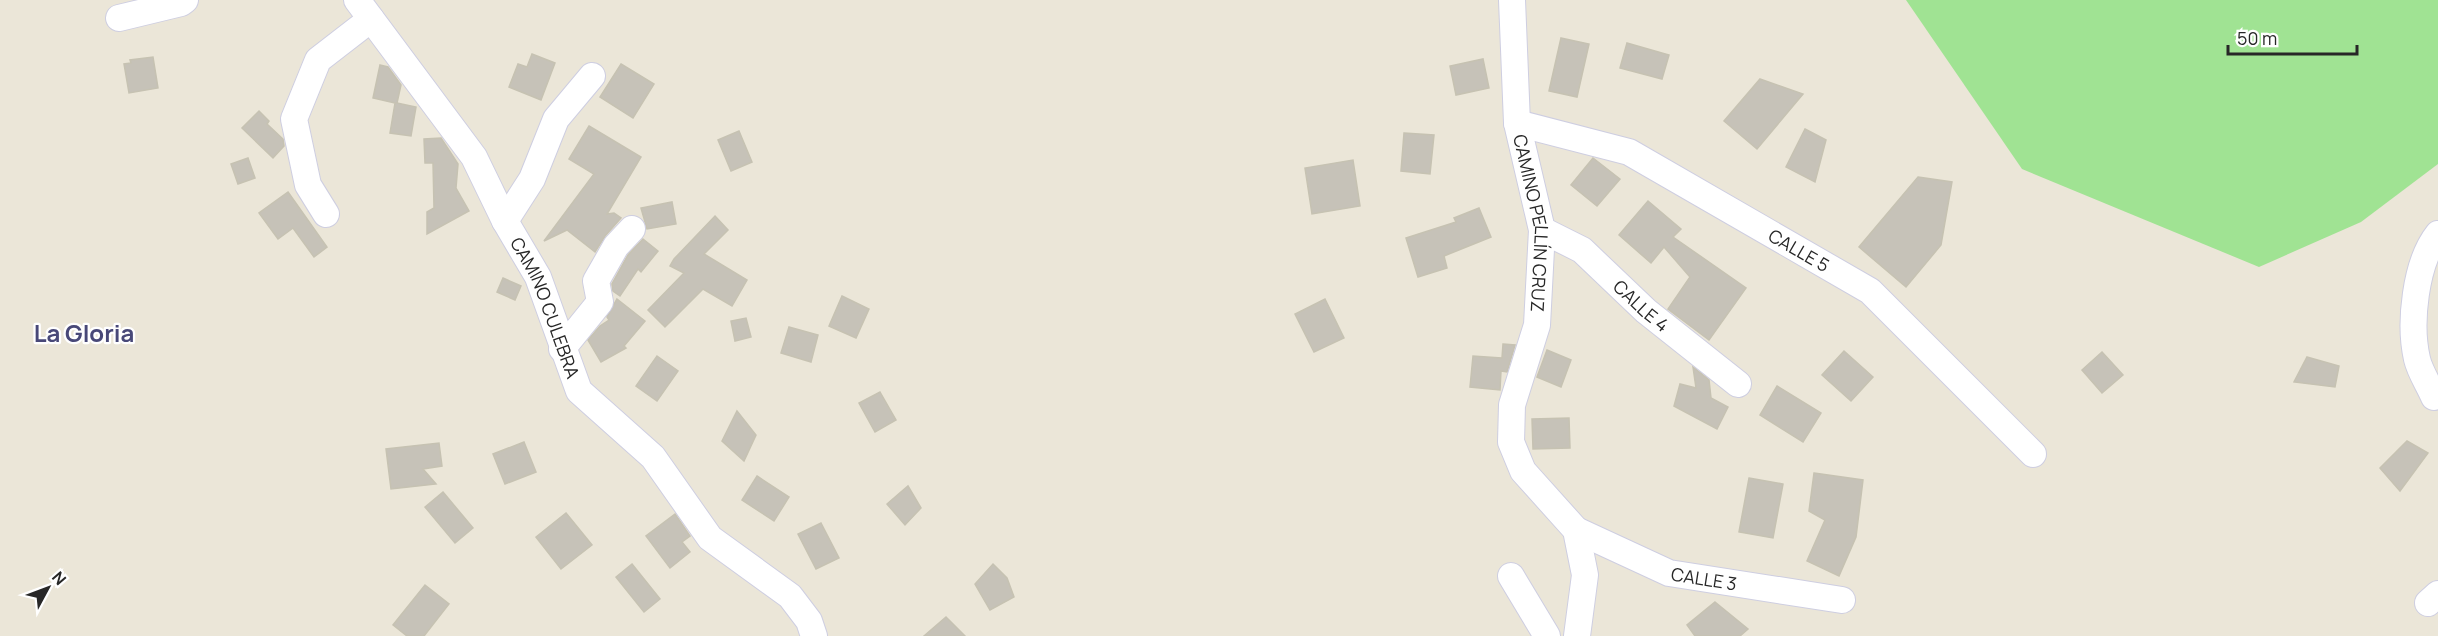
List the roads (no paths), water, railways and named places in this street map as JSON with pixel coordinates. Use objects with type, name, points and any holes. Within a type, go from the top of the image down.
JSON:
[{"type":"street","points":[[119,18],[181,3],[185,0]]},
{"type":"street","name":"CAMINO PELLÍN CRUZ","points":[[1512,0],[1517,123],[1542,230],[1537,326],[1512,405],[1511,442],[1523,471],[1576,530]]},
{"type":"street","points":[[326,214],[308,185],[294,119],[318,60],[364,9]]},
{"type":"street","name":"CAMINO CULEBRA","points":[[364,9],[474,157],[505,221],[538,278],[562,350],[579,391],[653,457],[710,538],[790,596],[810,621],[814,636]]},
{"type":"street","points":[[505,221],[532,179],[556,118],[592,76]]},
{"type":"street","name":"CALLE 5","points":[[1517,123],[1629,152],[1870,291],[2033,454]]},
{"type":"street","points":[[562,350],[600,302],[596,281],[616,246],[632,229]]},
{"type":"street","name":"CALLE 4","points":[[1542,230],[1582,250],[1646,311],[1738,384]]},
{"type":"street","points":[[2436,396],[2417,360],[2412,318],[2420,276],[2438,234]]},
{"type":"street","points":[[1576,530],[1585,575],[1577,636]]},
{"type":"street","name":"CALLE 3","points":[[1576,530],[1669,573],[1842,600]]},
{"type":"street","points":[[1511,576],[1547,636]]},
{"type":"district","name":"La Gloria","points":[[84,332]]}]
